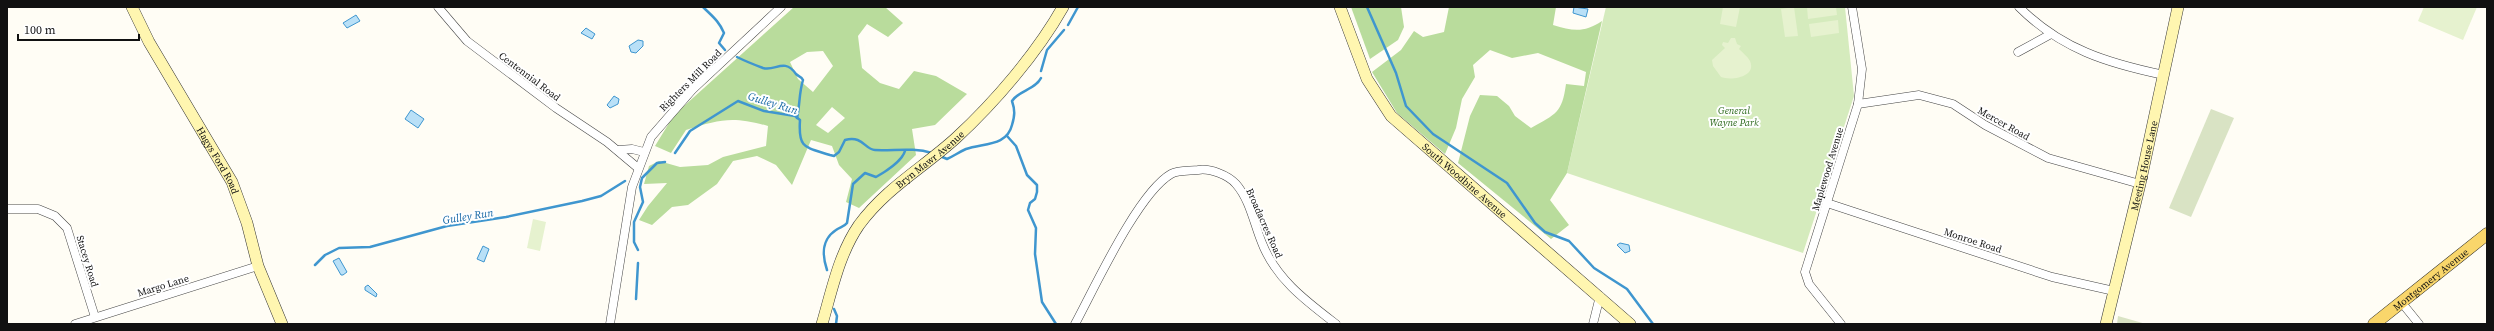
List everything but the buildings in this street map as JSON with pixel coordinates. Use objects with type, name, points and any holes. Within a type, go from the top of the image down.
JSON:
[{"type":"main road","name":"Montgomery Avenue","points":[[2374,324],[2487,234]]},
{"type":"street","name":"Hagys Ford Road","points":[[132,7],[149,42],[232,182],[248,223],[258,266],[282,324]]},
{"type":"street","name":"Centennial Road","points":[[438,7],[467,41],[556,108],[618,150],[638,168]]},
{"type":"street","name":"Righters Mill Road","points":[[610,324],[632,187],[644,152],[651,137],[692,90],[781,7]]},
{"type":"street","name":"Bryn Mawr Avenue","points":[[822,324],[839,263],[859,226],[888,192],[956,138],[1015,74],[1064,7]]},
{"type":"street","name":"South Woodbine Avenue","points":[[1340,7],[1367,79],[1391,116],[1600,296],[1630,324]]},
{"type":"street","name":"Maplewood Avenue","points":[[1841,324],[1809,284],[1805,272],[1858,104],[1862,69],[1852,7]]},
{"type":"street","points":[[2018,7],[2051,34],[2076,49],[2115,64],[2164,75]]},
{"type":"street","name":"Meeting House Lane","points":[[2106,324],[2140,184],[2178,7]]},
{"type":"street","points":[[2018,52],[2051,34]]},
{"type":"street","name":"Mercer Road","points":[[1858,104],[1919,95],[1953,104],[1985,125],[2048,158],[2140,184]]},
{"type":"street","points":[[618,150],[632,149],[644,152]]},
{"type":"street","name":"Broadacres Road","points":[[1075,324],[1141,203],[1171,174],[1204,169],[1221,174],[1236,184],[1250,209],[1262,244],[1274,266],[1294,291],[1336,324]]},
{"type":"street","name":"Monroe Road","points":[[1827,203],[2052,278],[2114,291]]},
{"type":"street","name":"Stacey Road","points":[[7,209],[38,209],[55,216],[67,228],[95,317]]},
{"type":"street","name":"Margo Lane","points":[[75,324],[258,266]]},
{"type":"street","points":[[1593,324],[1600,296]]},
{"type":"street","points":[[2402,303],[2419,324]]},
{"type":"green space","points":[[794,7],[885,7],[903,23],[888,37],[867,24],[858,36],[862,68],[880,83],[899,89],[914,71],[936,76],[967,94],[935,125],[912,129],[916,155],[859,208],[846,202],[852,179],[839,165],[832,146],[811,140],[792,185],[776,165],[757,156],[733,161],[717,184],[688,205],[672,207],[652,225],[639,220],[648,206],[667,183],[644,184],[649,166],[659,161],[680,167],[708,165],[723,157],[766,146],[768,126],[745,121],[727,120],[708,123],[686,130],[671,153],[655,146],[674,115]],"holes":[[[823,51],[833,66],[813,92],[798,79],[790,62],[807,52]],[[832,107],[845,118],[828,133],[816,125]]]},
{"type":"green space","points":[[1351,7],[1401,7],[1404,27],[1398,40],[1370,59]]},
{"type":"green space","points":[[1449,7],[1556,7],[1553,25],[1573,30],[1590,28],[1602,21],[1567,173],[1550,200],[1569,225],[1551,239],[1458,163],[1470,116],[1480,95],[1497,96],[1509,106],[1515,116],[1531,128],[1552,116],[1560,107],[1566,84],[1584,86],[1586,72],[1538,53],[1512,58],[1490,50],[1473,65],[1475,77],[1462,99],[1456,128],[1445,154],[1397,113],[1372,72],[1401,50],[1414,31],[1423,37],[1444,32]]},
{"type":"green space","name":"General Wayne Park","points":[[1606,7],[1845,7],[1854,96],[1803,253],[1567,173]]},
{"type":"green space","points":[[1723,7],[1740,7],[1736,27],[1720,24]]},
{"type":"green space","points":[[1794,7],[1798,36],[1785,37],[1781,9]]},
{"type":"green space","points":[[1807,7],[1836,7],[1837,15],[1808,19]]},
{"type":"green space","points":[[2424,7],[2477,7],[2463,40],[2418,21]]},
{"type":"green space","points":[[1838,20],[1839,33],[1811,37],[1809,24]]},
{"type":"green space","points":[[1731,38],[1735,38],[1737,44],[1741,46],[1739,49],[1749,59],[1751,66],[1750,71],[1747,74],[1736,78],[1725,78],[1721,77],[1713,66],[1712,60],[1725,48],[1722,45],[1723,42],[1728,43]]},
{"type":"green space","points":[[2211,109],[2234,118],[2191,217],[2169,208]]},
{"type":"green space","points":[[533,219],[546,222],[540,251],[527,248]]},
{"type":"green space","points":[[2118,316],[2146,324],[2117,324]]},
{"type":"water","points":[[1574,7],[1588,9],[1586,17],[1573,13]]},
{"type":"water","points":[[356,15],[360,21],[347,28],[343,23]]},
{"type":"water","points":[[586,28],[595,34],[592,39],[581,33]]},
{"type":"water","points":[[638,40],[643,41],[643,46],[636,53],[631,52],[629,46]]},
{"type":"water","points":[[614,96],[619,99],[618,104],[610,108],[607,105]]},
{"type":"water","points":[[411,110],[424,119],[418,128],[405,119]]},
{"type":"water","points":[[1620,243],[1629,245],[1630,251],[1625,253],[1617,245]]},
{"type":"water","points":[[483,246],[489,249],[484,262],[477,259]]},
{"type":"water","points":[[339,258],[347,272],[343,275],[341,275],[333,261]]},
{"type":"water","points":[[368,285],[377,294],[376,297],[365,290],[365,287]]},
{"type":"waterway","points":[[703,7],[720,25],[724,33],[719,43],[725,50]]},
{"type":"waterway","name":"Gulley Run","points":[[1068,25],[1078,7]]},
{"type":"waterway","points":[[1367,7],[1396,73],[1406,106],[1433,134],[1507,183],[1535,223],[1545,232],[1569,241],[1594,268],[1627,289],[1653,324]]},
{"type":"waterway","name":"Gulley Run","points":[[1041,71],[1047,50],[1064,30]]},
{"type":"waterway","points":[[737,57],[767,69],[787,66],[803,80],[797,118]]},
{"type":"waterway","name":"Gulley Run","points":[[940,156],[947,159],[966,149],[994,143],[1005,137],[1009,132],[1014,118],[1012,101],[1019,94],[1035,85],[1041,78]]},
{"type":"waterway","name":"Gulley Run","points":[[675,153],[690,131],[738,101],[764,111],[795,116],[800,120],[800,137],[802,142],[809,148],[830,155],[834,156],[839,152],[845,140],[851,139],[856,139],[869,148],[875,150],[911,150],[932,153]]},
{"type":"waterway","points":[[1007,136],[1016,146],[1027,175],[1037,185],[1035,199],[1030,203],[1028,210],[1036,228],[1035,254],[1042,302],[1056,324]]},
{"type":"waterway","points":[[827,270],[824,259],[825,243],[831,234],[847,223],[853,184],[865,173],[876,177],[884,172],[893,166],[905,151]]},
{"type":"waterway","points":[[638,250],[634,242],[634,222],[643,202],[640,187],[642,178],[657,163],[665,162]]},
{"type":"waterway","name":"Gulley Run","points":[[315,265],[325,255],[339,248],[370,247],[447,226],[506,217],[582,201],[601,196],[625,181]]},
{"type":"waterway","points":[[636,299],[638,263]]},
{"type":"waterway","points":[[834,309],[837,316],[836,324]]}]
